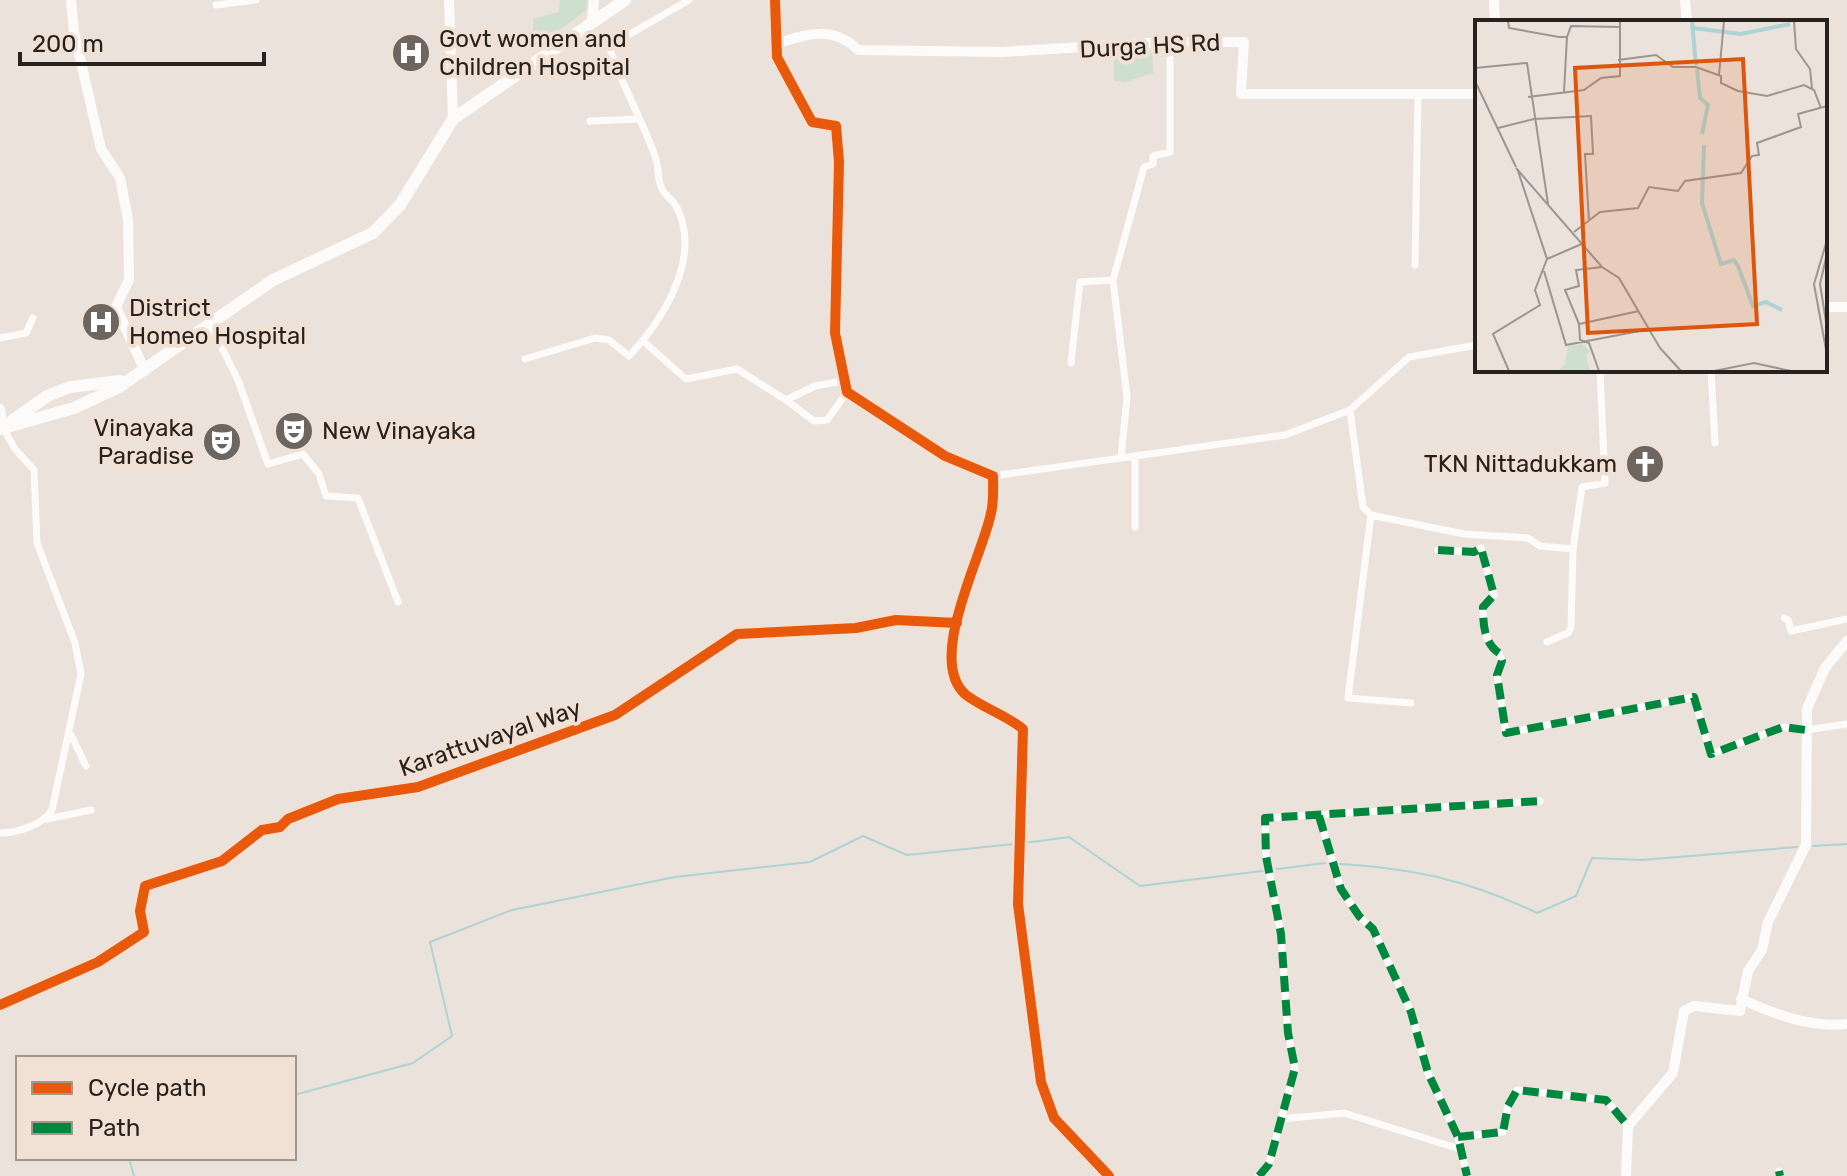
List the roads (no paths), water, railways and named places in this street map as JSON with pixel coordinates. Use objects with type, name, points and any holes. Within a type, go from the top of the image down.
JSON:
[{"type":"main road","points":[[2,429],[74,408],[145,371],[273,280],[373,233],[400,205],[453,119],[624,0]]},
{"type":"main road","points":[[2,429],[47,396],[70,387],[111,384],[145,371]]},
{"type":"street","points":[[71,0],[74,32],[101,149],[120,178],[128,219],[129,280],[116,307],[145,371]]},
{"type":"street","points":[[216,5],[256,0]]},
{"type":"street","points":[[449,0],[453,119]]},
{"type":"street","points":[[592,22],[594,0]]},
{"type":"street","points":[[525,359],[595,338],[609,340],[629,356],[643,341],[681,274],[684,231],[677,206],[661,188],[656,159],[609,46],[689,0]]},
{"type":"street","points":[[643,341],[686,379],[737,369],[814,421],[827,420],[845,386],[835,333],[839,162],[836,126],[812,122],[777,57],[775,0]]},
{"type":"street","points":[[1494,0],[1495,20]]},
{"type":"street","points":[[1685,0],[1687,20]]},
{"type":"street","name":"Durga HS Rd","points":[[776,44],[830,32],[848,40],[858,50],[1002,52],[1170,42],[1244,42],[1241,94],[1475,94]]},
{"type":"street","points":[[1121,458],[1127,397],[1113,280],[1144,167],[1153,164],[1153,156],[1170,152],[1170,42]]},
{"type":"street","points":[[1415,265],[1418,96]]},
{"type":"street","points":[[590,121],[638,119]]},
{"type":"street","points":[[1071,363],[1080,282],[1113,280]]},
{"type":"street","points":[[0,338],[26,333],[33,318]]},
{"type":"street","points":[[211,326],[238,380],[268,464],[303,454],[319,474],[326,496],[358,498],[398,602]]},
{"type":"street","points":[[786,400],[815,386],[845,386],[945,456],[993,476],[1285,435],[1350,410],[1409,357],[1475,345]]},
{"type":"street","points":[[1547,642],[1566,634],[1571,628],[1573,549],[1582,487],[1605,483],[1600,372]]},
{"type":"street","points":[[1711,372],[1715,443]]},
{"type":"street","points":[[0,409],[2,429],[34,470],[37,543],[75,643],[81,674],[71,735],[47,819]]},
{"type":"street","points":[[1350,410],[1363,507],[1371,515],[1464,534],[1528,538],[1540,546],[1573,549]]},
{"type":"street","points":[[1135,456],[1135,527]]},
{"type":"street","points":[[993,476],[991,512],[951,649],[952,673],[965,693],[1002,712],[1023,729],[1018,904],[1041,1082],[1054,1118],[1109,1176]]},
{"type":"street","points":[[1371,515],[1348,698],[1411,703]]},
{"type":"street","points":[[1438,550],[1474,552],[1481,548],[1494,595],[1483,607],[1483,623],[1491,648],[1499,653],[1502,661],[1497,675],[1506,733],[1694,697],[1711,754],[1783,727],[1806,730],[1847,724]]},
{"type":"street","points":[[1784,618],[1788,620],[1791,631],[1847,619]]},
{"type":"street","name":"Karattuvayal Way","points":[[0,1005],[98,962],[144,932],[140,911],[145,886],[222,861],[262,830],[280,827],[288,819],[338,799],[418,787],[615,715],[737,634],[856,628],[896,620],[957,623]]},
{"type":"street","points":[[1626,1176],[1628,1126],[1673,1073],[1684,1011],[1694,1006],[1740,1011],[1748,971],[1762,950],[1768,922],[1806,845],[1804,819],[1809,791],[1807,709],[1816,686],[1847,641]]},
{"type":"street","points":[[71,735],[86,766]]},
{"type":"street","points":[[1259,1176],[1269,1164],[1295,1068],[1288,1033],[1281,934],[1266,856],[1265,818],[1540,801]]},
{"type":"street","points":[[0,833],[11,833],[47,819],[91,810]]},
{"type":"street","points":[[1319,816],[1341,889],[1359,916],[1373,929],[1411,1012],[1428,1073],[1458,1137],[1467,1176]]},
{"type":"street","points":[[1741,999],[1775,1016],[1831,1026],[1847,1024]]},
{"type":"street","points":[[1458,1137],[1503,1132],[1508,1106],[1517,1090],[1606,1100],[1628,1126]]},
{"type":"street","points":[[1281,1119],[1344,1113],[1460,1149]]},
{"type":"waterway","points":[[296,1094],[413,1063],[452,1036],[430,942],[512,910],[675,877],[810,862],[863,836],[907,855],[1014,844]]},
{"type":"waterway","points":[[1024,843],[1069,837],[1140,886],[1262,871]]},
{"type":"waterway","points":[[1813,846],[1847,844]]},
{"type":"waterway","points":[[1340,864],[1441,878],[1488,892],[1537,913],[1576,896],[1592,858],[1642,860],[1797,847]]},
{"type":"waterway","points":[[1277,869],[1325,863]]},
{"type":"waterway","points":[[130,1160],[134,1176]]},
{"type":"place","name":"Govt women and Children Hospital","points":[[411,53]]},
{"type":"place","name":"District Homeo Hospital","points":[[101,322]]},
{"type":"place","name":"New Vinayaka","points":[[294,431]]},
{"type":"place","name":"Vinayaka Paradise","points":[[222,442]]},
{"type":"place","name":"TKN Nittadukkam","points":[[1645,464]]}]
